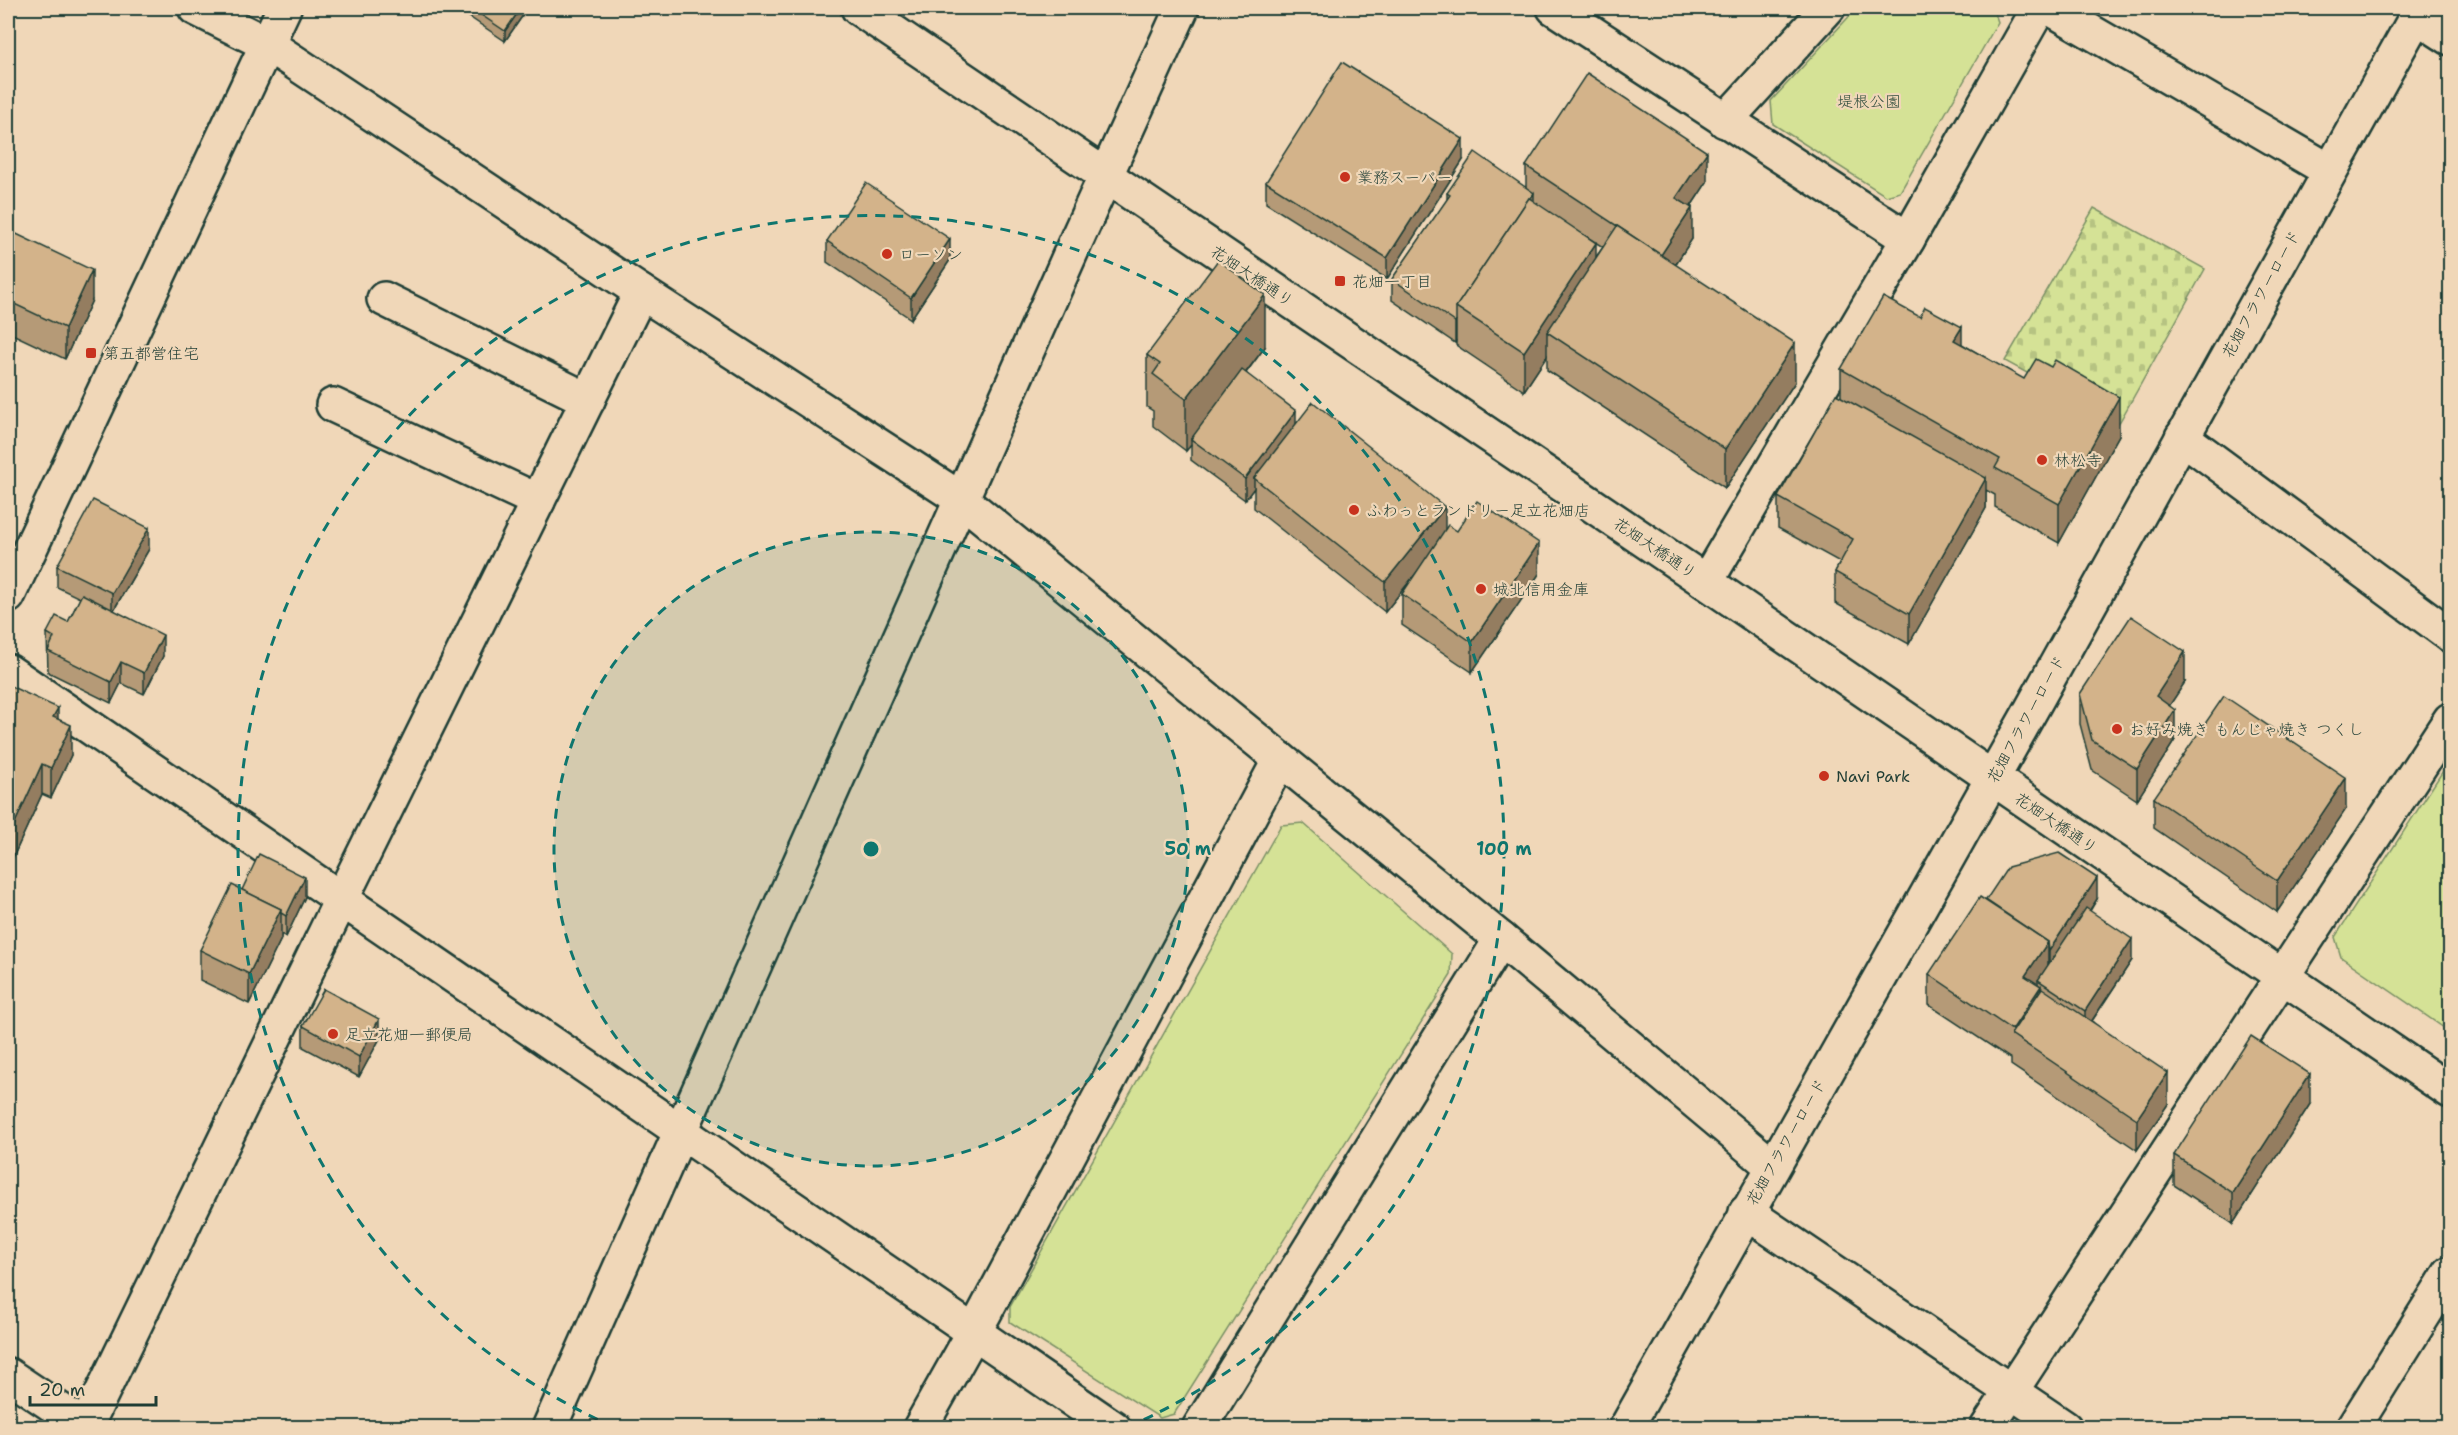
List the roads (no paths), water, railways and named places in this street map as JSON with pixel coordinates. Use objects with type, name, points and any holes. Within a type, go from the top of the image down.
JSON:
[{"type":"street","points":[[195,8],[267,44],[641,292],[961,499],[1501,939],[1772,1166]]},
{"type":"street","points":[[8,596],[284,8]]},
{"type":"street","name":"花畑大橋通り","points":[[858,8],[1706,582],[2451,1091]]},
{"type":"street","points":[[549,1428],[961,499],[1182,8]]},
{"type":"street","points":[[1554,8],[1908,239]]},
{"type":"street","points":[[1725,121],[1828,8]]},
{"type":"street","points":[[1706,582],[1908,239],[2039,8]]},
{"type":"street","points":[[2050,8],[2330,171]]},
{"type":"street","points":[[2418,12],[2451,38]]},
{"type":"street","name":"花畑フラワーロード","points":[[1626,1428],[1992,779],[2418,12]]},
{"type":"street","points":[[8,1375],[86,1427],[342,898],[641,292]]},
{"type":"street","points":[[384,299],[588,400]]},
{"type":"street","points":[[333,405],[538,501]]},
{"type":"street","points":[[2182,436],[2451,635]]},
{"type":"street","points":[[8,671],[1114,1428]]},
{"type":"street","points":[[1987,1428],[2451,720]]},
{"type":"street","points":[[920,1428],[974,1332],[1280,759]]},
{"type":"street","points":[[1199,1428],[1501,939]]},
{"type":"street","points":[[1746,1212],[2065,1428]]},
{"type":"street","points":[[2353,1428],[2451,1273]]},
{"type":"place","name":"業務スーパー","points":[[1345,177]]},
{"type":"place","name":"ローソン","points":[[887,254]]},
{"type":"place","name":"花畑一丁目","points":[[1340,281]]},
{"type":"place","name":"第五都営住宅","points":[[91,353]]},
{"type":"place","name":"林松寺","points":[[2042,460]]},
{"type":"place","name":"ふわっとランドリー足立花畑店","points":[[1354,510]]},
{"type":"place","name":"城北信用金庫","points":[[1481,589]]},
{"type":"place","name":"お好み焼き もんじゃ焼き つくし","points":[[2117,729]]},
{"type":"place","name":"Navi Park","points":[[1824,776]]},
{"type":"place","name":"足立花畑一郵便局","points":[[333,1034]]},
{"type":"park label","name":"堤根公園","points":[[1869,101]]}]
